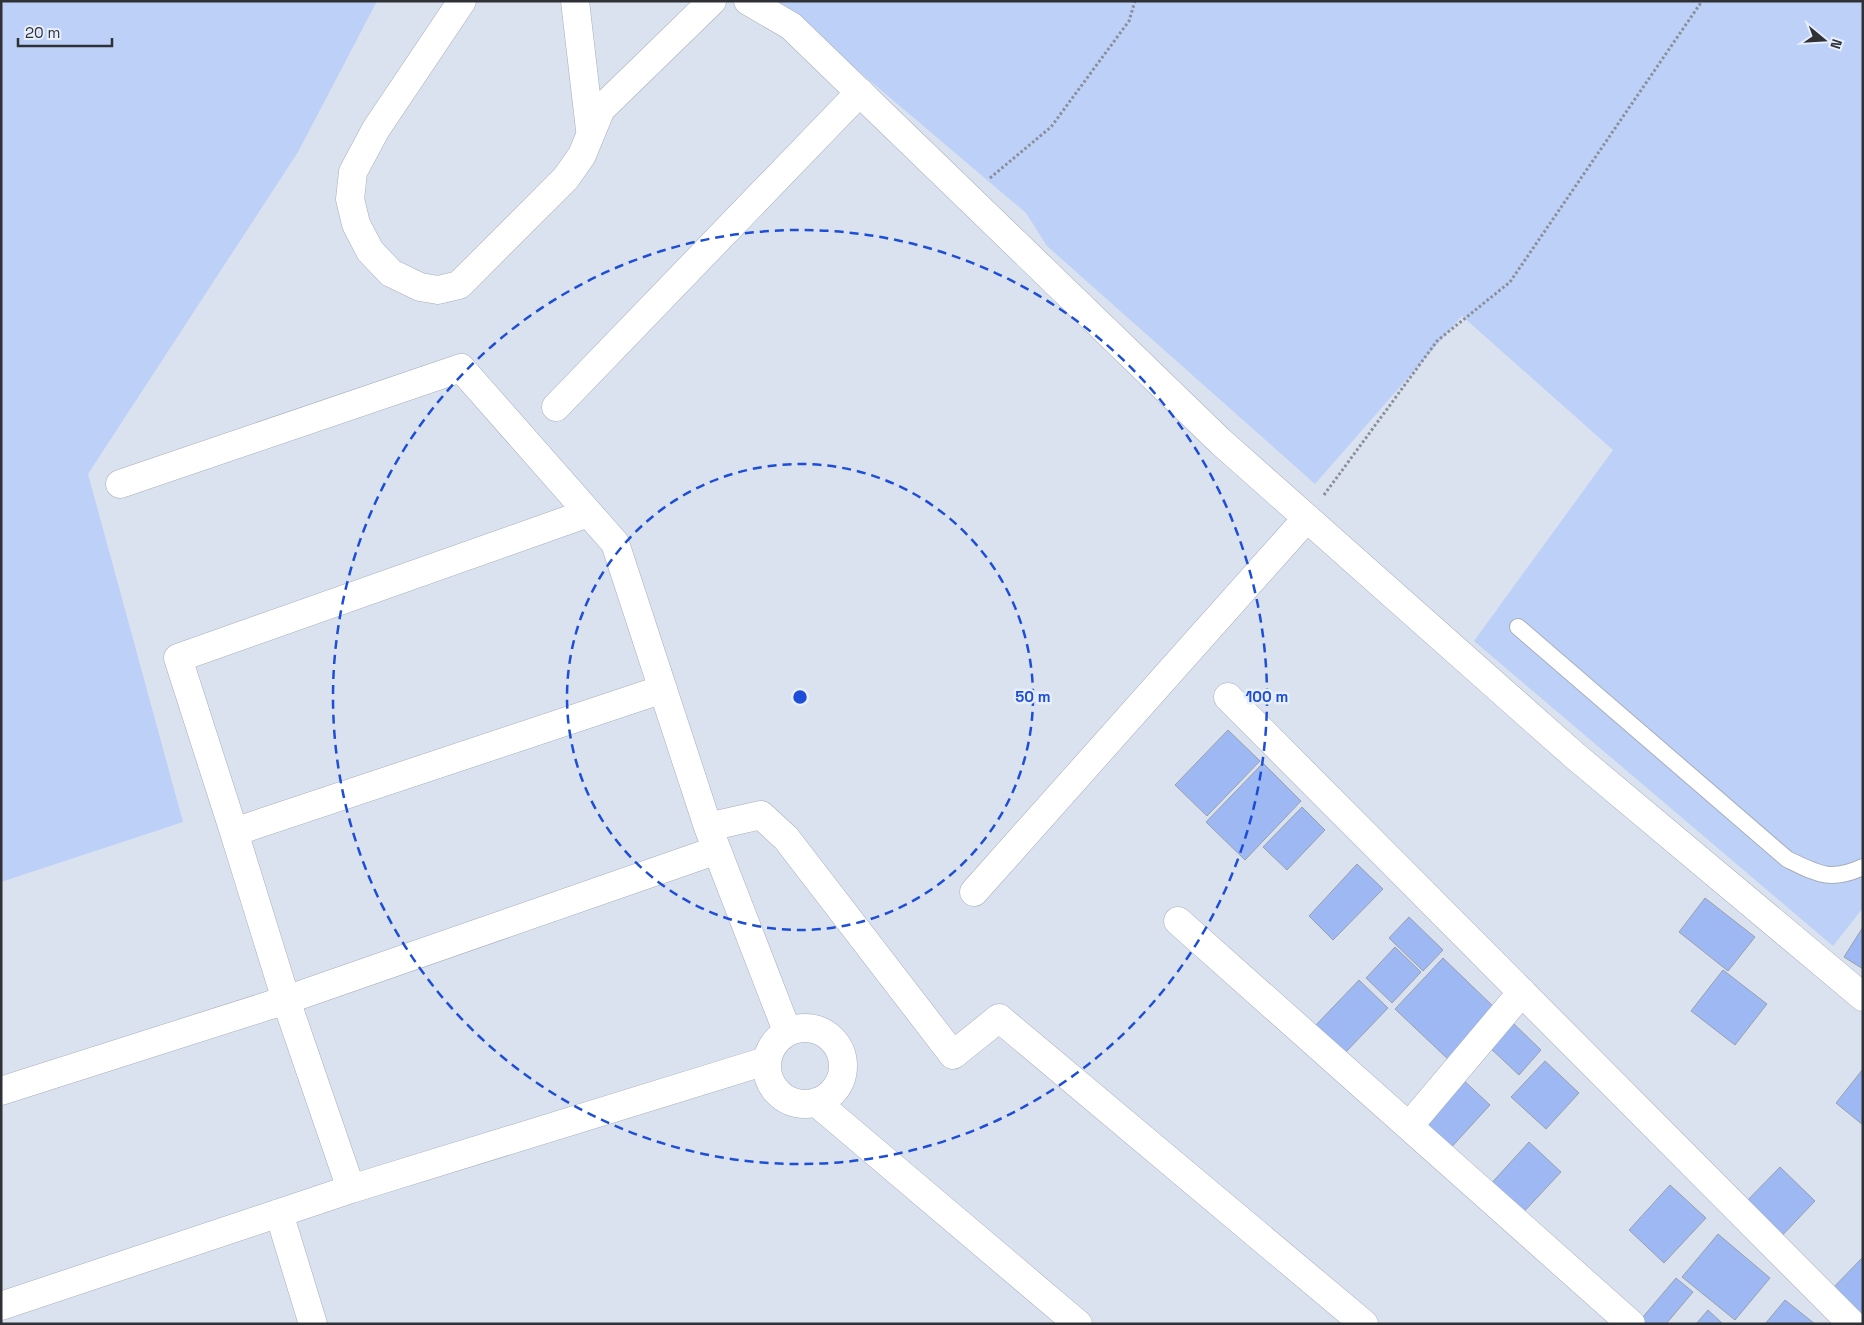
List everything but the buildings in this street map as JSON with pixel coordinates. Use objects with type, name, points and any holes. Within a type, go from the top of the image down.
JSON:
[{"type":"street","points":[[462,1],[376,129],[353,172],[350,199],[356,224],[370,251],[391,273],[420,287],[438,290],[459,284],[566,178],[582,155],[590,130],[601,109],[712,1]]},
{"type":"street","points":[[575,1],[590,130]]},
{"type":"street","points":[[748,1],[791,26],[1221,442],[1574,754],[1863,997]]},
{"type":"street","points":[[556,407],[860,92]]},
{"type":"street","points":[[120,484],[461,368],[615,544],[713,839],[787,1031]]},
{"type":"street","points":[[351,1189],[286,1000],[178,658],[588,513]]},
{"type":"street","points":[[974,892],[1308,518]]},
{"type":"street","points":[[234,832],[663,689]]},
{"type":"street","points":[[1228,697],[1852,1324]]},
{"type":"street","points":[[1,1091],[286,1000],[713,839],[762,815],[786,838],[953,1055],[998,1018],[1364,1324]]},
{"type":"street","points":[[1178,921],[1631,1324]]},
{"type":"street","points":[[1409,1126],[1522,992]]},
{"type":"street","points":[[799,1027],[812,1028],[824,1032],[840,1050],[843,1062],[841,1075],[836,1087],[828,1096],[816,1102],[804,1104],[791,1102],[780,1095],[772,1086],[767,1074],[766,1061],[770,1049],[787,1031],[799,1027]]},
{"type":"street","points":[[1,1306],[351,1189],[766,1061]]},
{"type":"street","points":[[816,1102],[1078,1324]]},
{"type":"street","points":[[279,1213],[313,1324]]},
{"type":"lane","points":[[1518,627],[1788,859],[1818,873],[1840,876],[1863,867]]},
{"type":"path","points":[[967,196],[1051,127],[1129,21],[1135,1]]},
{"type":"path","points":[[1308,518],[1437,341],[1510,282],[1702,1]]},
{"type":"shaded area","points":[[1,1],[377,1],[298,152],[88,474],[183,822],[1,882]]},
{"type":"shaded area","points":[[776,1],[1863,1],[1863,908],[1833,946],[1474,641],[1613,450],[1462,316],[1315,484],[1047,246],[1026,213]]}]
